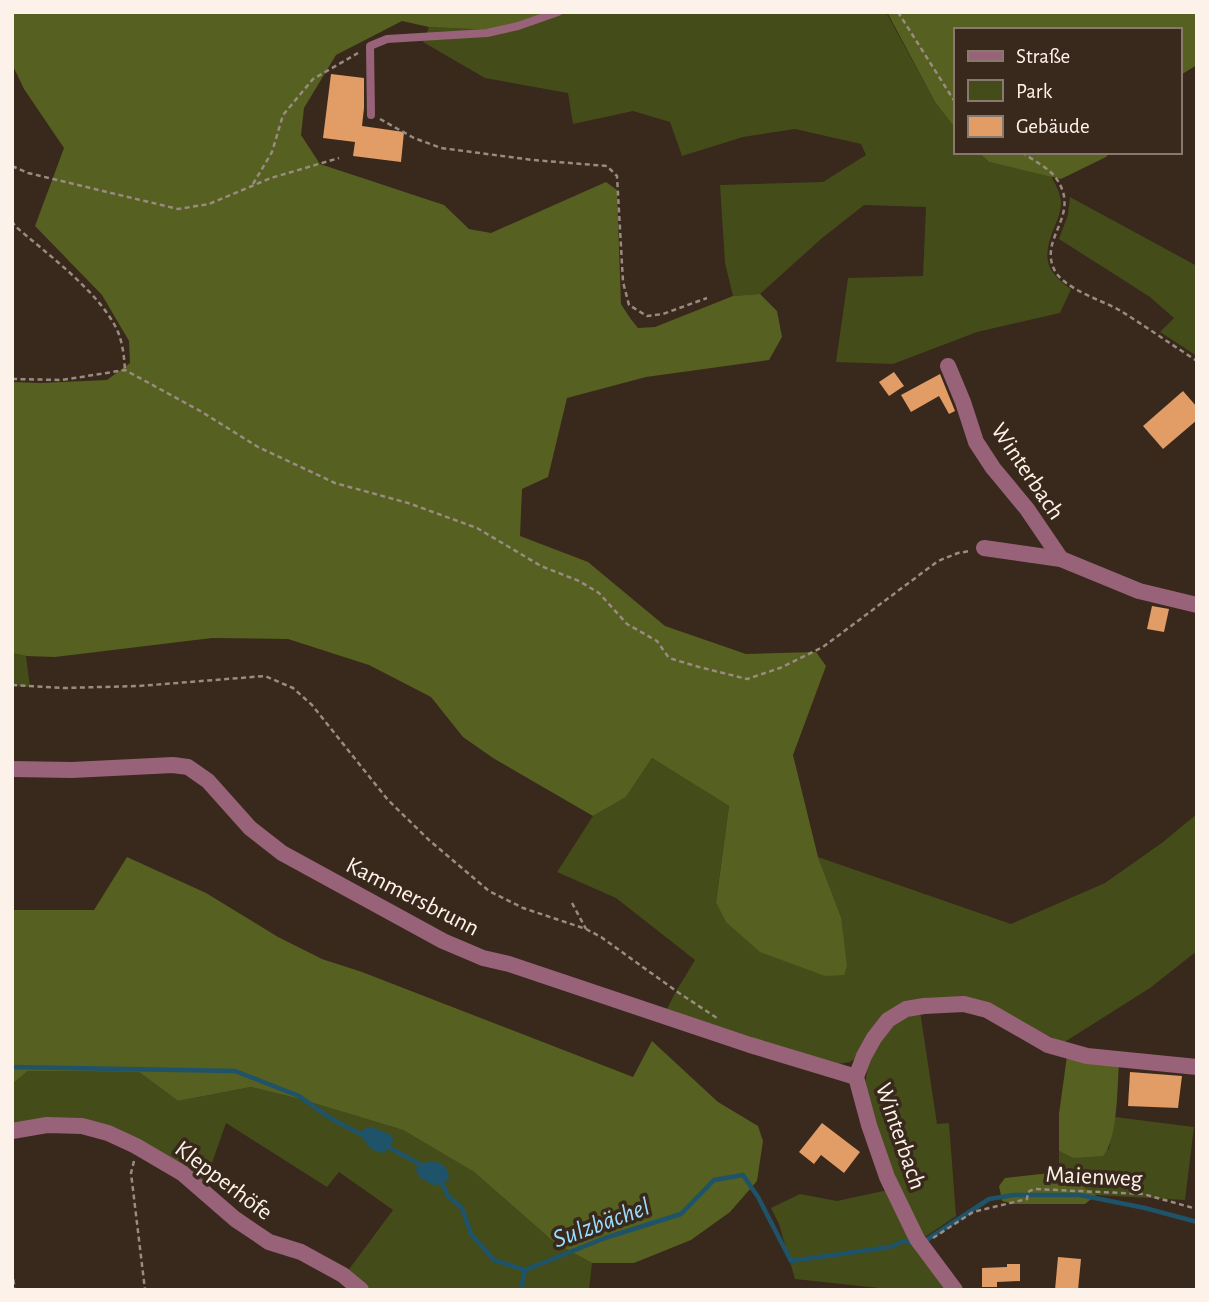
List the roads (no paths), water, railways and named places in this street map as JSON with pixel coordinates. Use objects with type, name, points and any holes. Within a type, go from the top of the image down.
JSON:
[{"type":"street","name":"Winterbach","points":[[948,366],[976,442],[1061,559]]},
{"type":"street","name":"Winterbach","points":[[984,548],[1061,559],[1139,591],[1197,605]]},
{"type":"street","name":"Kammersbrunn","points":[[12,768],[188,767],[208,781],[250,828],[282,853],[443,941],[483,958],[509,964],[750,1045],[856,1077]]},
{"type":"street","name":"Winterbach","points":[[956,1290],[920,1244],[887,1177],[856,1077],[874,1038],[888,1020],[906,1009],[964,1004],[987,1010],[1048,1045],[1087,1056],[1197,1067]]},
{"type":"street","name":"Klepperhöfe","points":[[12,1131],[47,1125],[82,1125],[108,1133],[182,1173],[235,1219],[269,1242],[301,1252],[343,1275],[361,1290]]},
{"type":"lane","points":[[372,115],[370,46],[387,39],[487,33],[558,12]]},
{"type":"water","points":[[372,1127],[391,1135],[394,1140],[384,1153],[373,1150],[361,1135],[363,1129]]},
{"type":"water","points":[[434,1161],[445,1167],[449,1180],[435,1186],[419,1177],[416,1169],[419,1164]]},
{"type":"waterway","name":"Sulzbächel","points":[[12,1067],[235,1071],[299,1096],[330,1118],[366,1137]]},
{"type":"waterway","name":"Sulzbächel","points":[[386,1146],[422,1165]]},
{"type":"waterway","name":"Sulzbächel","points":[[440,1179],[448,1196],[462,1208],[471,1234],[494,1260],[525,1270],[605,1238],[681,1214],[714,1180],[743,1175],[758,1197],[791,1261],[890,1247],[904,1241],[913,1243]]},
{"type":"waterway","name":"Sulzbächel","points":[[925,1241],[989,1199],[1014,1195],[1080,1195],[1197,1222]]},
{"type":"waterway","points":[[521,1290],[525,1270]]}]
